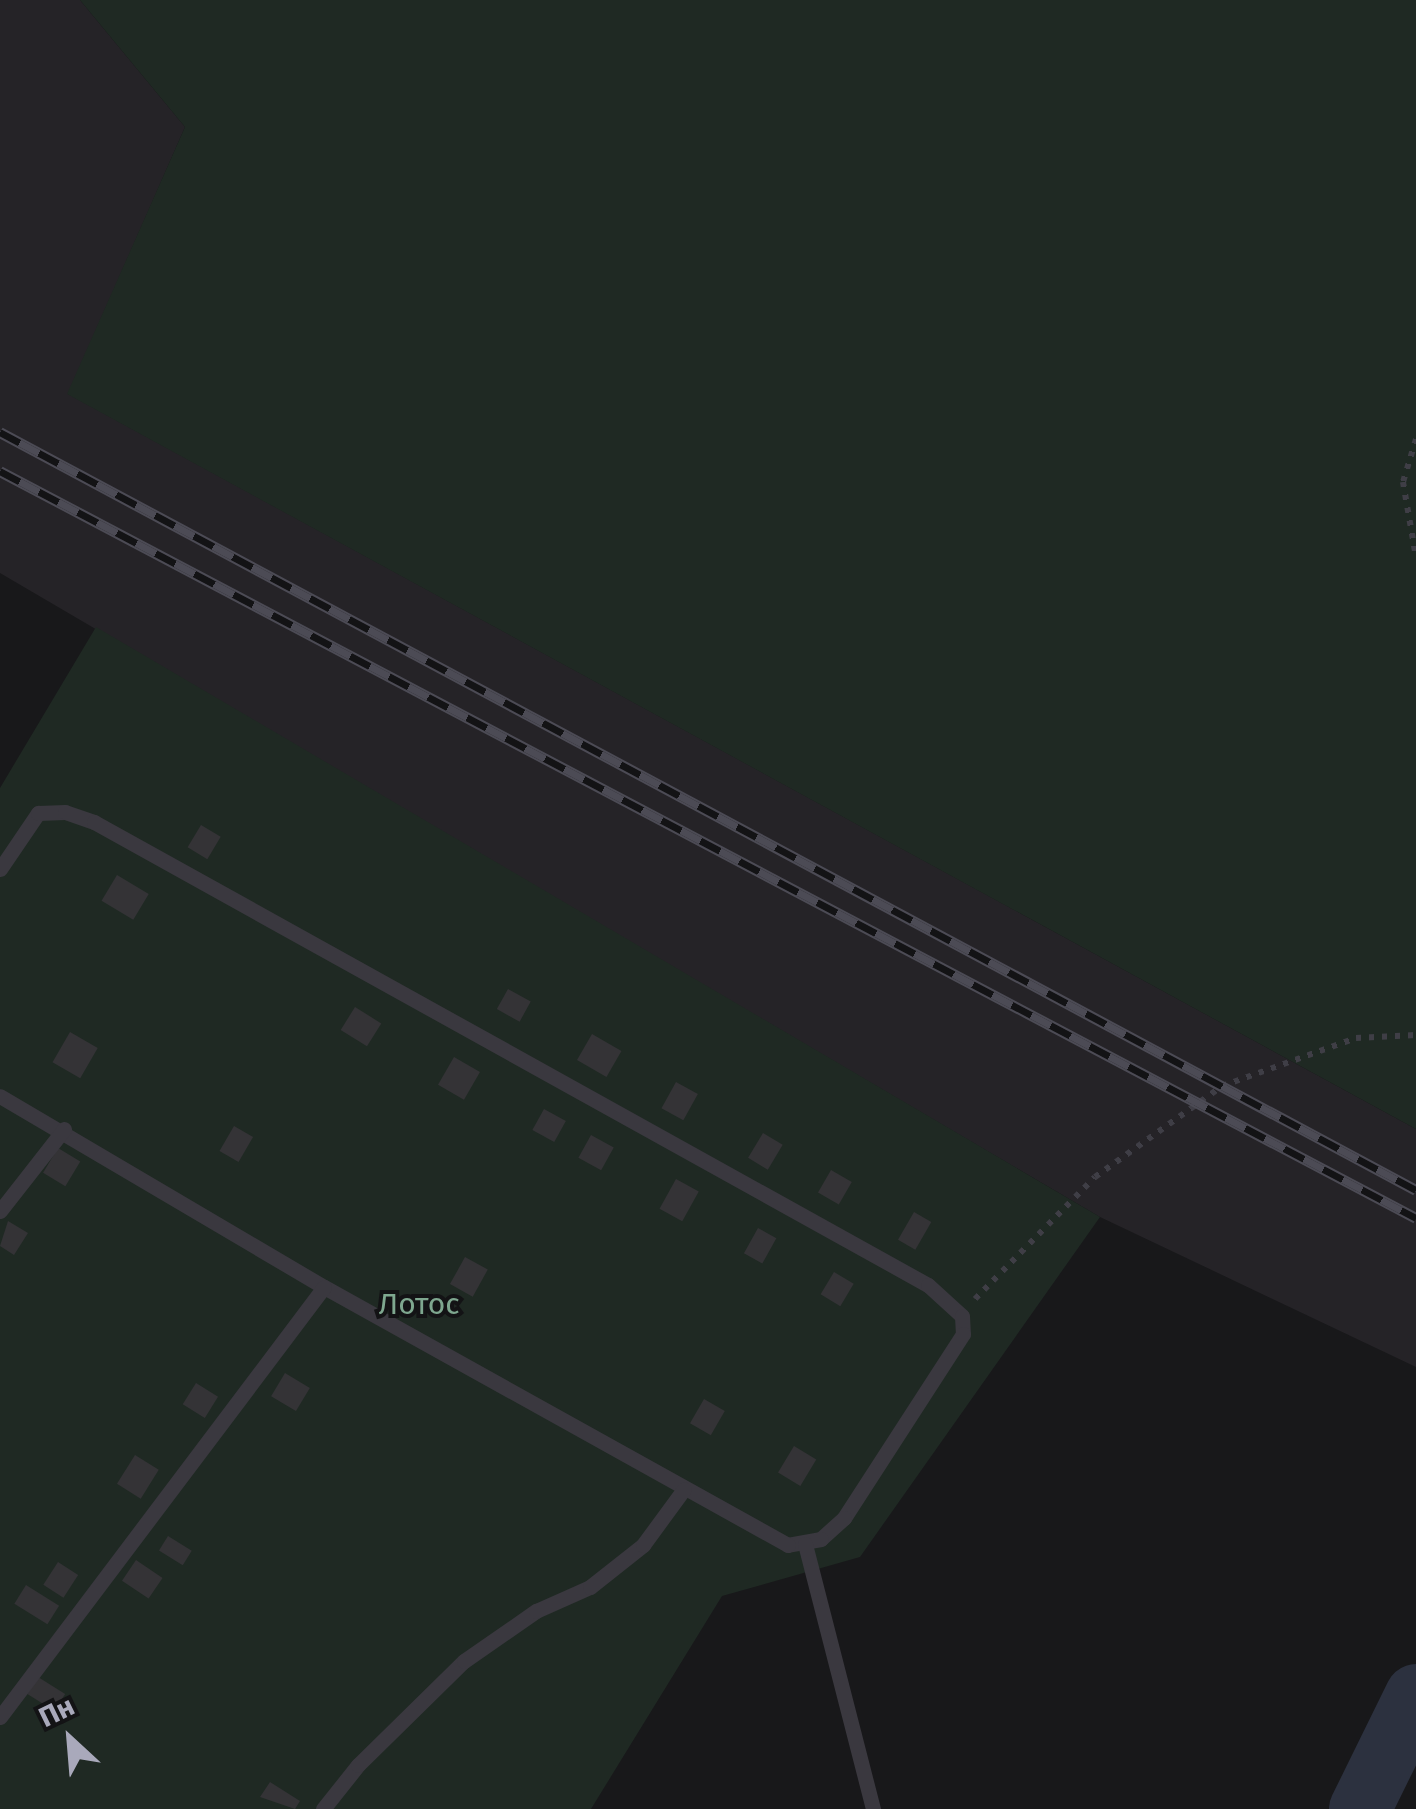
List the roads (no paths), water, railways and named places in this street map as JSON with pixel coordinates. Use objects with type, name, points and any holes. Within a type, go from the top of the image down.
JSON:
[{"type":"lane","points":[[0,869],[38,813],[65,812],[94,822],[928,1285],[962,1316],[958,1349],[844,1518],[805,1544],[763,1535],[324,1287],[64,1129],[0,1096]]},
{"type":"lane","points":[[0,1211],[64,1129]]},
{"type":"lane","points":[[0,1716],[324,1287]]},
{"type":"lane","points":[[323,1809],[358,1764],[464,1661],[536,1611],[604,1576],[644,1545],[684,1489]]},
{"type":"lane","points":[[805,1544],[873,1809]]},
{"type":"waterway","points":[[1360,1809],[1416,1695]]},
{"type":"railway","points":[[0,432],[1416,1190]]},
{"type":"railway","points":[[0,471],[1416,1218]]},
{"type":"park label","name":"Лотос","points":[[419,1304]]}]
